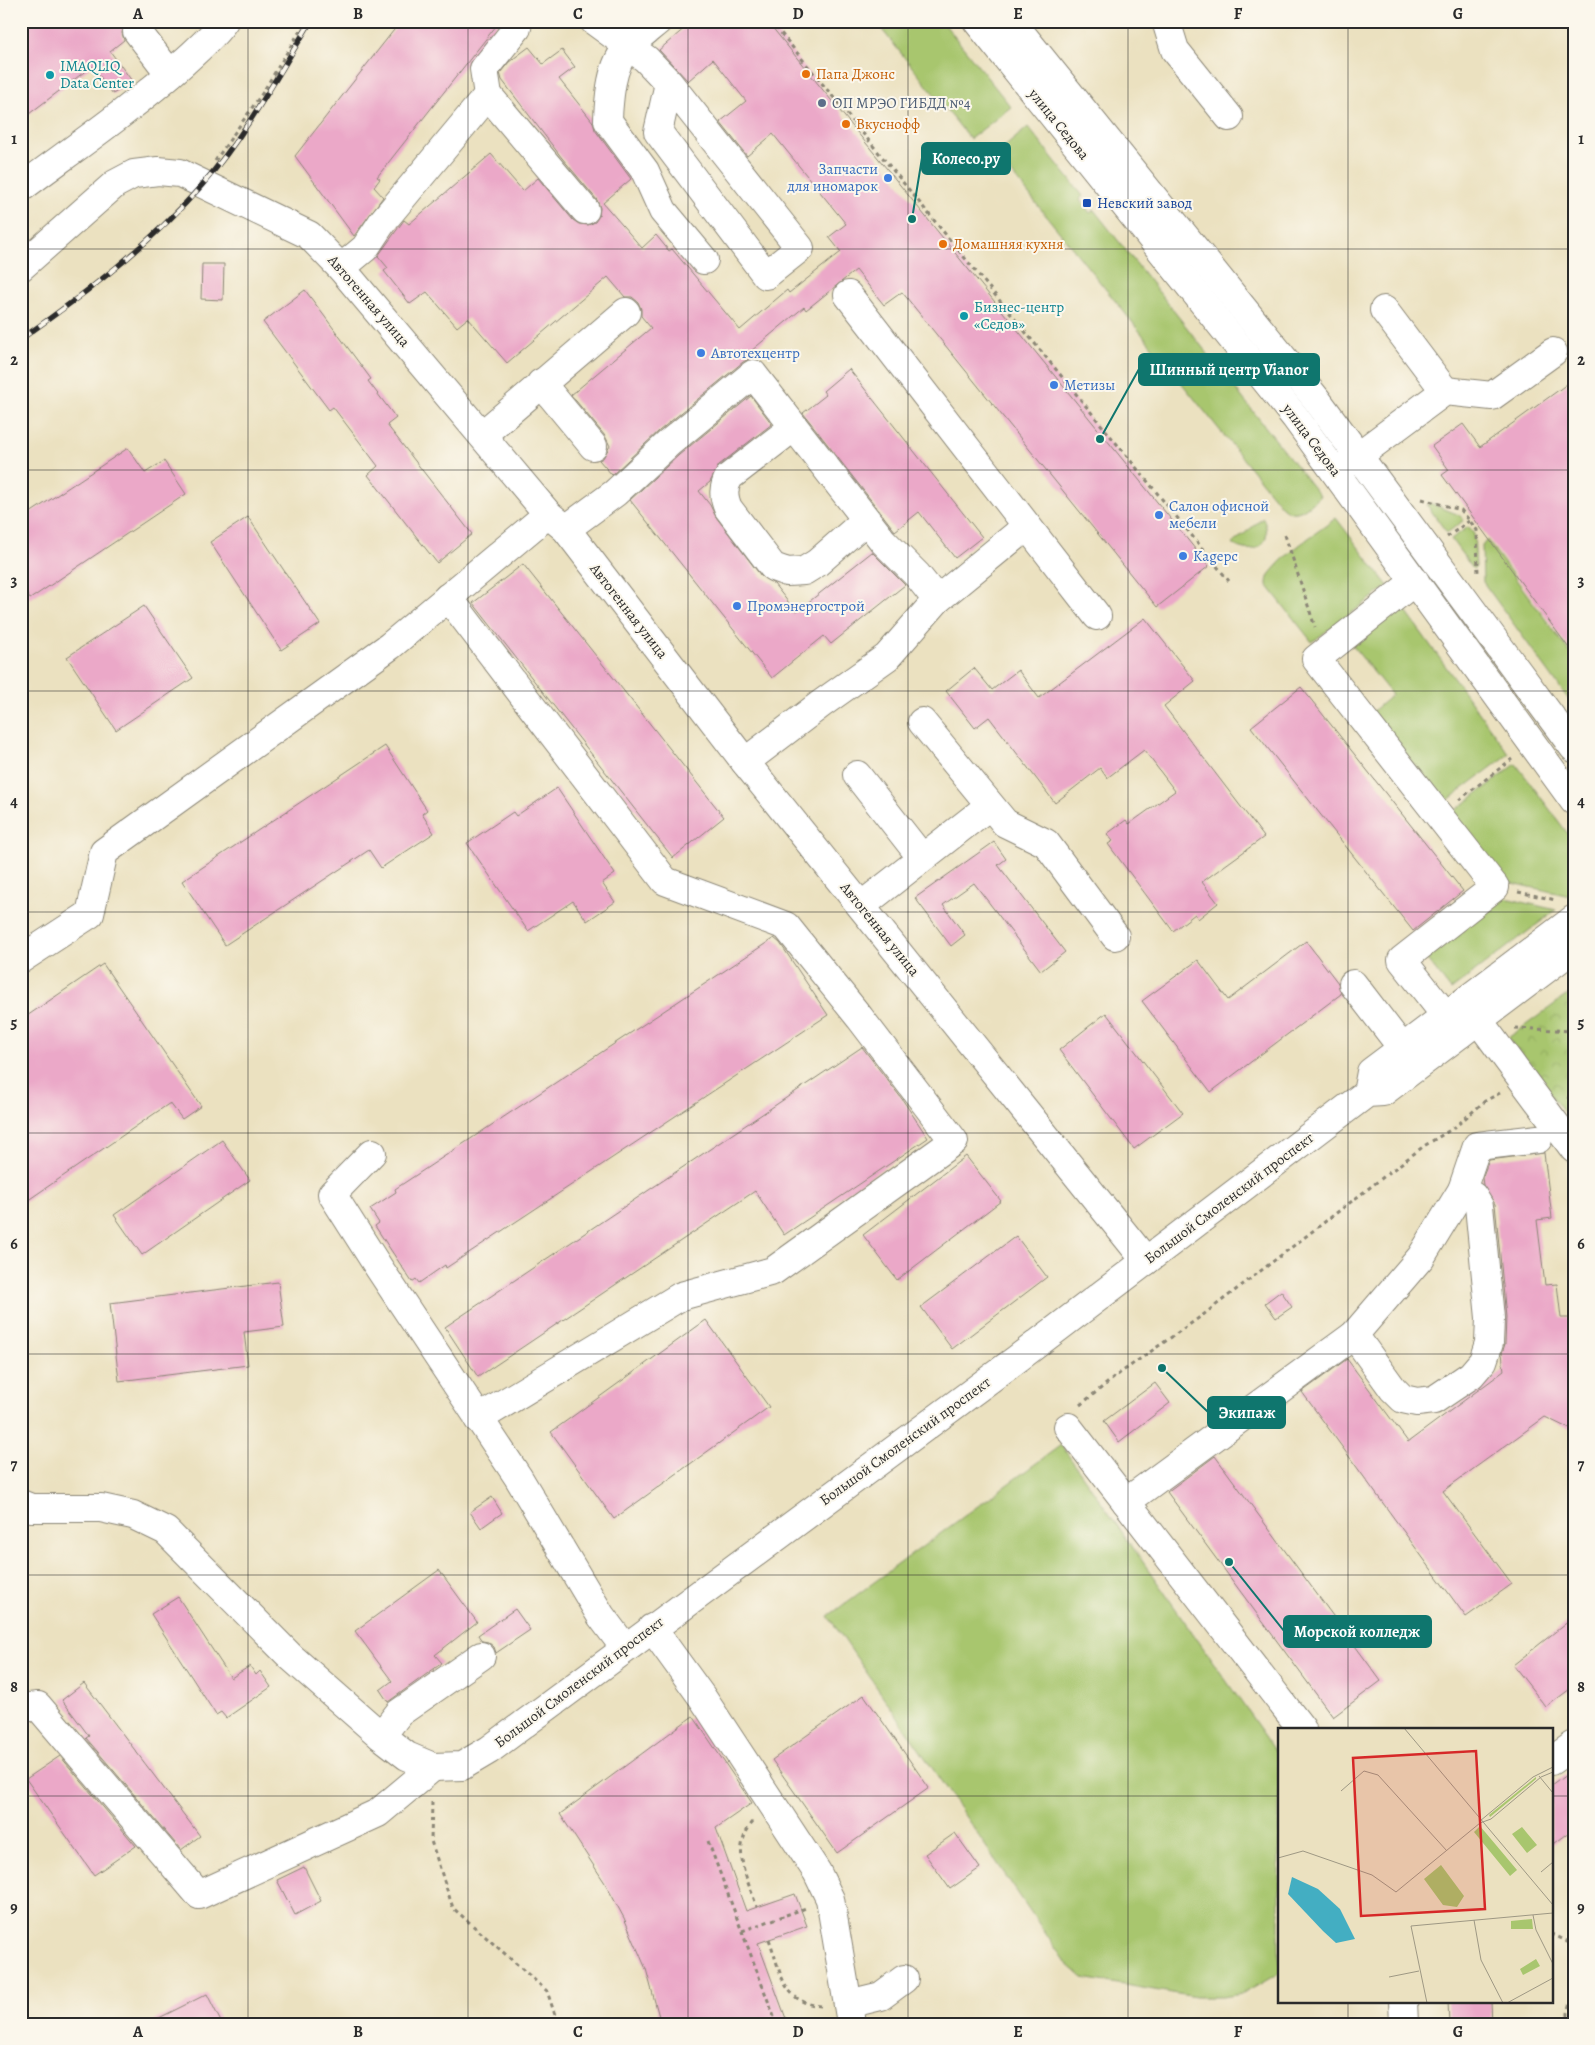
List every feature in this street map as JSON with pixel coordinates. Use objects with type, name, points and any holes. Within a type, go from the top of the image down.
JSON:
[{"type":"street","points":[[21,188],[170,74],[217,31],[224,21]]},
{"type":"street","points":[[518,21],[517,28],[484,69],[488,95],[585,210]]},
{"type":"street","points":[[594,21],[646,59],[669,83],[800,248],[766,275],[658,132],[669,83]]},
{"type":"street","points":[[658,21],[628,46],[617,60],[612,75],[608,121],[645,170],[663,211],[704,260]]},
{"type":"street","name":"улица Седова","points":[[977,21],[1295,417],[1574,801]]},
{"type":"street","name":"улица Седова","points":[[1011,21],[1317,400],[1574,748]]},
{"type":"street","points":[[1166,21],[1176,50],[1230,117]]},
{"type":"street","points":[[137,31],[170,74]]},
{"type":"street","points":[[341,268],[365,248],[383,221],[488,95]]},
{"type":"street","name":"Автогенная улица","points":[[21,267],[115,184],[134,174],[158,171],[180,173],[309,235],[341,268],[557,521],[745,762],[1146,1261]]},
{"type":"street","points":[[848,295],[1097,616]]},
{"type":"street","points":[[1384,310],[1446,391]]},
{"type":"street","points":[[482,435],[626,312]]},
{"type":"street","points":[[1341,479],[1363,462],[1395,429],[1446,391],[1492,396],[1553,352]]},
{"type":"street","points":[[21,960],[90,914],[104,852],[390,646],[448,597],[557,521],[615,492],[669,442],[753,374],[883,541],[917,575],[937,600]]},
{"type":"street","points":[[541,383],[593,446]]},
{"type":"street","points":[[794,427],[729,477],[724,486],[724,498],[728,508],[773,567],[787,572],[804,571],[817,564],[866,520]]},
{"type":"street","points":[[745,762],[887,657],[937,600],[1028,526]]},
{"type":"street","points":[[1415,580],[1316,659],[1495,887],[1402,960],[1462,1018],[1574,1149]]},
{"type":"street","points":[[448,597],[665,881],[786,926],[860,1018],[954,1141],[773,1271],[681,1296],[478,1419]]},
{"type":"street","points":[[922,722],[1005,823],[1046,844],[1115,936]]},
{"type":"street","points":[[857,775],[922,858]]},
{"type":"street","points":[[861,906],[990,806]]},
{"type":"street","name":"Большой Смоленский проспект","points":[[1462,1018],[1568,910]]},
{"type":"street","name":"Большой Смоленский проспект","points":[[433,1767],[462,1766],[489,1750],[1146,1261],[1367,1092],[1371,1072],[1409,1058],[1462,1018],[1574,948]]},
{"type":"street","points":[[1353,984],[1409,1058]]},
{"type":"street","points":[[1126,1502],[1354,1335],[1421,1256],[1462,1190],[1478,1146],[1538,1139]]},
{"type":"street","points":[[372,1153],[332,1194],[478,1419],[518,1477],[600,1616],[625,1648]]},
{"type":"street","points":[[1354,1335],[1393,1389],[1403,1398],[1417,1402],[1434,1400],[1471,1375],[1483,1362],[1489,1343],[1490,1318],[1479,1206],[1473,1196],[1462,1190]]},
{"type":"street","points":[[1068,1427],[1301,1728]]},
{"type":"street","points":[[21,1504],[31,1508],[101,1508],[133,1515],[166,1531],[291,1657],[381,1736],[408,1756],[433,1767],[378,1813],[199,1895],[38,1706],[21,1708]]},
{"type":"street","points":[[652,1628],[702,1697],[817,1872],[830,1899],[849,2011],[881,1996],[904,1979]]},
{"type":"street","points":[[381,1736],[399,1713],[481,1656]]},
{"type":"street","points":[[1552,1760],[1574,1745]]},
{"type":"street","points":[[1403,2002],[1404,2024]]},
{"type":"path","points":[[198,182],[209,170],[263,92],[306,21]]},
{"type":"path","points":[[771,21],[1229,581]]},
{"type":"path","points":[[1414,497],[1460,510],[1477,530],[1478,575]]},
{"type":"path","points":[[1445,539],[1469,521]]},
{"type":"path","points":[[1285,535],[1324,652]]},
{"type":"path","points":[[1439,815],[1517,756]]},
{"type":"path","points":[[1495,887],[1568,910]]},
{"type":"path","points":[[1511,1028],[1574,1031]]},
{"type":"path","points":[[1566,1103],[1574,1086]]},
{"type":"path","points":[[1084,1402],[1120,1373],[1202,1315],[1424,1146],[1455,1127],[1485,1101],[1502,1092]]},
{"type":"path","points":[[433,1767],[431,1841],[453,1908],[547,1991],[558,2024]]},
{"type":"path","points":[[757,1907],[741,1858],[742,1845],[752,1823],[772,1805]]},
{"type":"path","points":[[708,1840],[776,2022]]},
{"type":"path","points":[[742,1931],[801,1910]]},
{"type":"path","points":[[1552,1934],[1574,1944]]},
{"type":"path","points":[[769,1939],[787,1988],[794,1998],[809,2005],[849,2011]]},
{"type":"path","points":[[1568,2024],[1568,2013],[1574,1991]]},
{"type":"green space","points":[[875,21],[942,21],[1011,107],[970,139]]},
{"type":"green space","points":[[1028,127],[1083,196],[1080,199],[1090,213],[1094,210],[1320,496],[1307,507],[1293,512],[1287,511],[1282,507],[1001,160],[999,153],[1001,150]]},
{"type":"green space","points":[[1430,503],[1459,515],[1464,520],[1447,533],[1427,505]]},
{"type":"green space","points":[[1263,518],[1266,535],[1260,546],[1248,550],[1232,544]]},
{"type":"green space","points":[[1336,518],[1388,586],[1312,642],[1267,585],[1268,579],[1286,556]]},
{"type":"green space","points":[[1468,527],[1474,534],[1476,567],[1473,569],[1451,539]]},
{"type":"green space","points":[[1487,540],[1574,658],[1574,707],[1483,582],[1482,546]]},
{"type":"green space","points":[[1402,606],[1509,754],[1444,803],[1372,712],[1392,695],[1352,645]]},
{"type":"green space","points":[[1516,764],[1574,842],[1574,892],[1570,896],[1508,882],[1452,813]]},
{"type":"green space","points":[[1493,895],[1556,910],[1451,990],[1425,957]]},
{"type":"green space","points":[[1574,990],[1574,1126],[1508,1038]]},
{"type":"green space","points":[[1061,1445],[1278,1755],[1278,1974],[1243,1994],[1222,1997],[1196,1997],[1083,1978],[1065,1962],[828,1616]]},
{"type":"building","name":"IMAQLIQ Data Center","points":[[21,21],[125,21],[122,33],[124,40],[110,51],[132,81],[113,94],[92,66],[21,120]]},
{"type":"building","points":[[401,21],[500,21],[377,177],[380,179],[374,187],[383,197],[354,236],[295,156]]},
{"type":"building","points":[[693,21],[767,21],[1209,566],[1157,607],[902,292],[884,305],[856,270],[806,310],[804,307],[745,356],[749,359],[659,431],[612,475],[599,460],[603,458],[610,446],[605,436],[571,395],[651,328],[641,316],[638,302],[632,297],[625,297],[608,277],[507,363],[468,318],[457,327],[427,292],[410,304],[384,271],[388,268],[378,256],[404,220],[409,224],[491,154],[523,191],[538,178],[573,220],[579,224],[588,225],[595,222],[599,216],[600,208],[597,200],[502,80],[500,73],[509,62],[529,47],[543,64],[562,50],[575,67],[559,79],[593,122],[595,130],[631,179],[603,203],[642,248],[656,235],[669,251],[672,249],[740,330],[787,290],[789,293],[841,252],[829,237],[846,224],[773,134],[747,156],[720,122],[746,101],[713,59],[688,81],[659,50]]},
{"type":"building","points":[[202,264],[224,264],[223,300],[201,299]]},
{"type":"building","points":[[305,290],[371,379],[368,381],[396,418],[387,425],[472,534],[437,563],[368,475],[378,466],[333,407],[329,410],[263,322]]},
{"type":"building","points":[[849,369],[982,537],[955,558],[919,512],[895,531],[803,413],[826,395],[823,391]]},
{"type":"building","points":[[1574,379],[1574,655],[1442,475],[1449,470],[1432,446],[1463,424],[1480,447]]},
{"type":"building","points":[[751,396],[772,424],[719,465],[710,482],[699,491],[710,505],[716,517],[761,576],[774,584],[796,612],[872,552],[905,585],[831,644],[824,636],[772,678],[630,500],[679,455]]},
{"type":"building","points":[[128,448],[145,473],[164,461],[186,494],[30,599],[21,586],[21,519]]},
{"type":"building","points":[[248,517],[320,624],[281,650],[210,542]]},
{"type":"building","points":[[523,564],[724,817],[673,858],[473,603]]},
{"type":"building","points":[[144,606],[193,678],[116,730],[67,657]]},
{"type":"building","points":[[1145,618],[1195,681],[1164,706],[1264,837],[1202,882],[1218,903],[1198,919],[1195,914],[1173,931],[1108,844],[1113,841],[1107,834],[1126,820],[1129,824],[1175,791],[1144,750],[1107,778],[1100,768],[1055,803],[989,717],[975,728],[946,691],[974,668],[992,690],[1018,670],[1039,698]]},
{"type":"building","points":[[1301,687],[1463,891],[1413,931],[1251,727]]},
{"type":"building","points":[[385,746],[427,810],[422,814],[434,833],[381,868],[369,850],[225,945],[182,881]]},
{"type":"building","points":[[557,788],[615,874],[602,883],[615,902],[587,921],[573,901],[528,931],[467,843],[513,812],[516,816]]},
{"type":"building","points":[[994,842],[1006,859],[998,865],[1065,952],[1041,971],[974,883],[943,905],[965,935],[951,946],[915,898]]},
{"type":"building","points":[[774,938],[780,943],[828,1015],[446,1268],[445,1265],[419,1283],[416,1279],[412,1282],[375,1226],[379,1223],[370,1209],[396,1192],[395,1189]]},
{"type":"building","points":[[1306,941],[1338,983],[1341,994],[1211,1092],[1142,1001],[1198,960],[1228,1000]]},
{"type":"building","points":[[103,964],[201,1106],[182,1119],[170,1103],[21,1205],[21,1020]]},
{"type":"building","points":[[1106,1013],[1183,1113],[1134,1149],[1059,1050]]},
{"type":"building","points":[[862,1047],[902,1099],[928,1138],[784,1235],[755,1191],[478,1377],[445,1327]]},
{"type":"building","points":[[222,1140],[250,1180],[142,1255],[114,1215]]},
{"type":"building","points":[[1544,1153],[1552,1218],[1537,1220],[1545,1285],[1557,1284],[1561,1318],[1574,1318],[1574,1431],[1545,1417],[1443,1491],[1512,1584],[1466,1617],[1302,1392],[1347,1359],[1408,1442],[1504,1371],[1502,1353],[1505,1344],[1506,1317],[1495,1204],[1483,1185],[1482,1178],[1489,1160]]},
{"type":"building","points":[[966,1156],[1001,1201],[897,1280],[863,1235]]},
{"type":"building","points":[[1016,1236],[1047,1277],[952,1349],[921,1307]]},
{"type":"building","points":[[278,1282],[284,1327],[244,1332],[248,1365],[119,1381],[110,1303]]},
{"type":"building","points":[[1281,1291],[1292,1307],[1276,1318],[1265,1303]]},
{"type":"building","points":[[706,1320],[769,1407],[614,1519],[551,1432]]},
{"type":"building","points":[[1155,1383],[1170,1403],[1119,1442],[1104,1421]]},
{"type":"building","points":[[1215,1456],[1381,1681],[1333,1717],[1167,1492]]},
{"type":"building","points":[[492,1497],[502,1513],[481,1528],[470,1512]]},
{"type":"building","points":[[439,1570],[477,1622],[435,1655],[442,1663],[388,1702],[380,1690],[392,1681],[355,1631]]},
{"type":"building","points":[[178,1597],[231,1678],[250,1666],[256,1675],[260,1671],[271,1687],[226,1718],[221,1712],[216,1715],[151,1614]]},
{"type":"building","points":[[515,1609],[530,1630],[496,1653],[494,1647],[488,1642],[482,1641],[478,1635]]},
{"type":"building","points":[[1574,1617],[1574,1686],[1546,1707],[1513,1665]]},
{"type":"building","points":[[84,1683],[200,1836],[181,1850],[86,1738],[89,1736],[62,1700]]},
{"type":"building","points":[[864,1695],[929,1788],[837,1853],[772,1760]]},
{"type":"building","points":[[693,1716],[752,1803],[716,1828],[746,1911],[795,1894],[807,1926],[758,1943],[788,2024],[661,2024],[646,1969],[624,1918],[605,1883],[560,1814]]},
{"type":"building","points":[[60,1756],[136,1846],[94,1875],[26,1779]]},
{"type":"building","points":[[1574,1769],[1574,1829],[1552,1845],[1552,1785]]},
{"type":"building","points":[[955,1833],[980,1868],[950,1889],[925,1854]]},
{"type":"building","points":[[304,1867],[321,1901],[295,1915],[277,1880]]},
{"type":"building","points":[[207,1994],[222,2024],[147,2024]]},
{"type":"building","points":[[1448,2002],[1491,2002],[1492,2024],[1449,2024]]},
{"type":"railway","points":[[21,339],[116,267],[182,207],[218,166],[246,126],[311,21]]},
{"type":"place","name":"Папа Джонс","points":[[806,74]]},
{"type":"place","name":"IMAQLIQ Data Center","points":[[50,75]]},
{"type":"place","name":"ОП МРЭО ГИБДД №4","points":[[822,103]]},
{"type":"place","name":"Вкуснофф","points":[[846,124]]},
{"type":"place","name":"Запчасти для иномарок","points":[[888,178]]},
{"type":"place","name":"Невский завод","points":[[1087,203]]},
{"type":"place","name":"Колесо.ру","points":[[912,219]]},
{"type":"place","name":"Домашняя кухня","points":[[943,244]]},
{"type":"place","name":"Бизнес-центр «Седов»","points":[[964,316]]},
{"type":"place","name":"Автотехцентр","points":[[701,353]]},
{"type":"place","name":"Метизы","points":[[1054,385]]},
{"type":"place","name":"Шинный центр Vianor","points":[[1100,439]]},
{"type":"place","name":"Салон офисной мебели","points":[[1159,515]]},
{"type":"place","name":"Kagepc","points":[[1183,556]]},
{"type":"place","name":"Промэнергострой","points":[[737,606]]},
{"type":"place","name":"Экипаж","points":[[1162,1368]]},
{"type":"place","name":"Морской колледж","points":[[1229,1562]]}]
